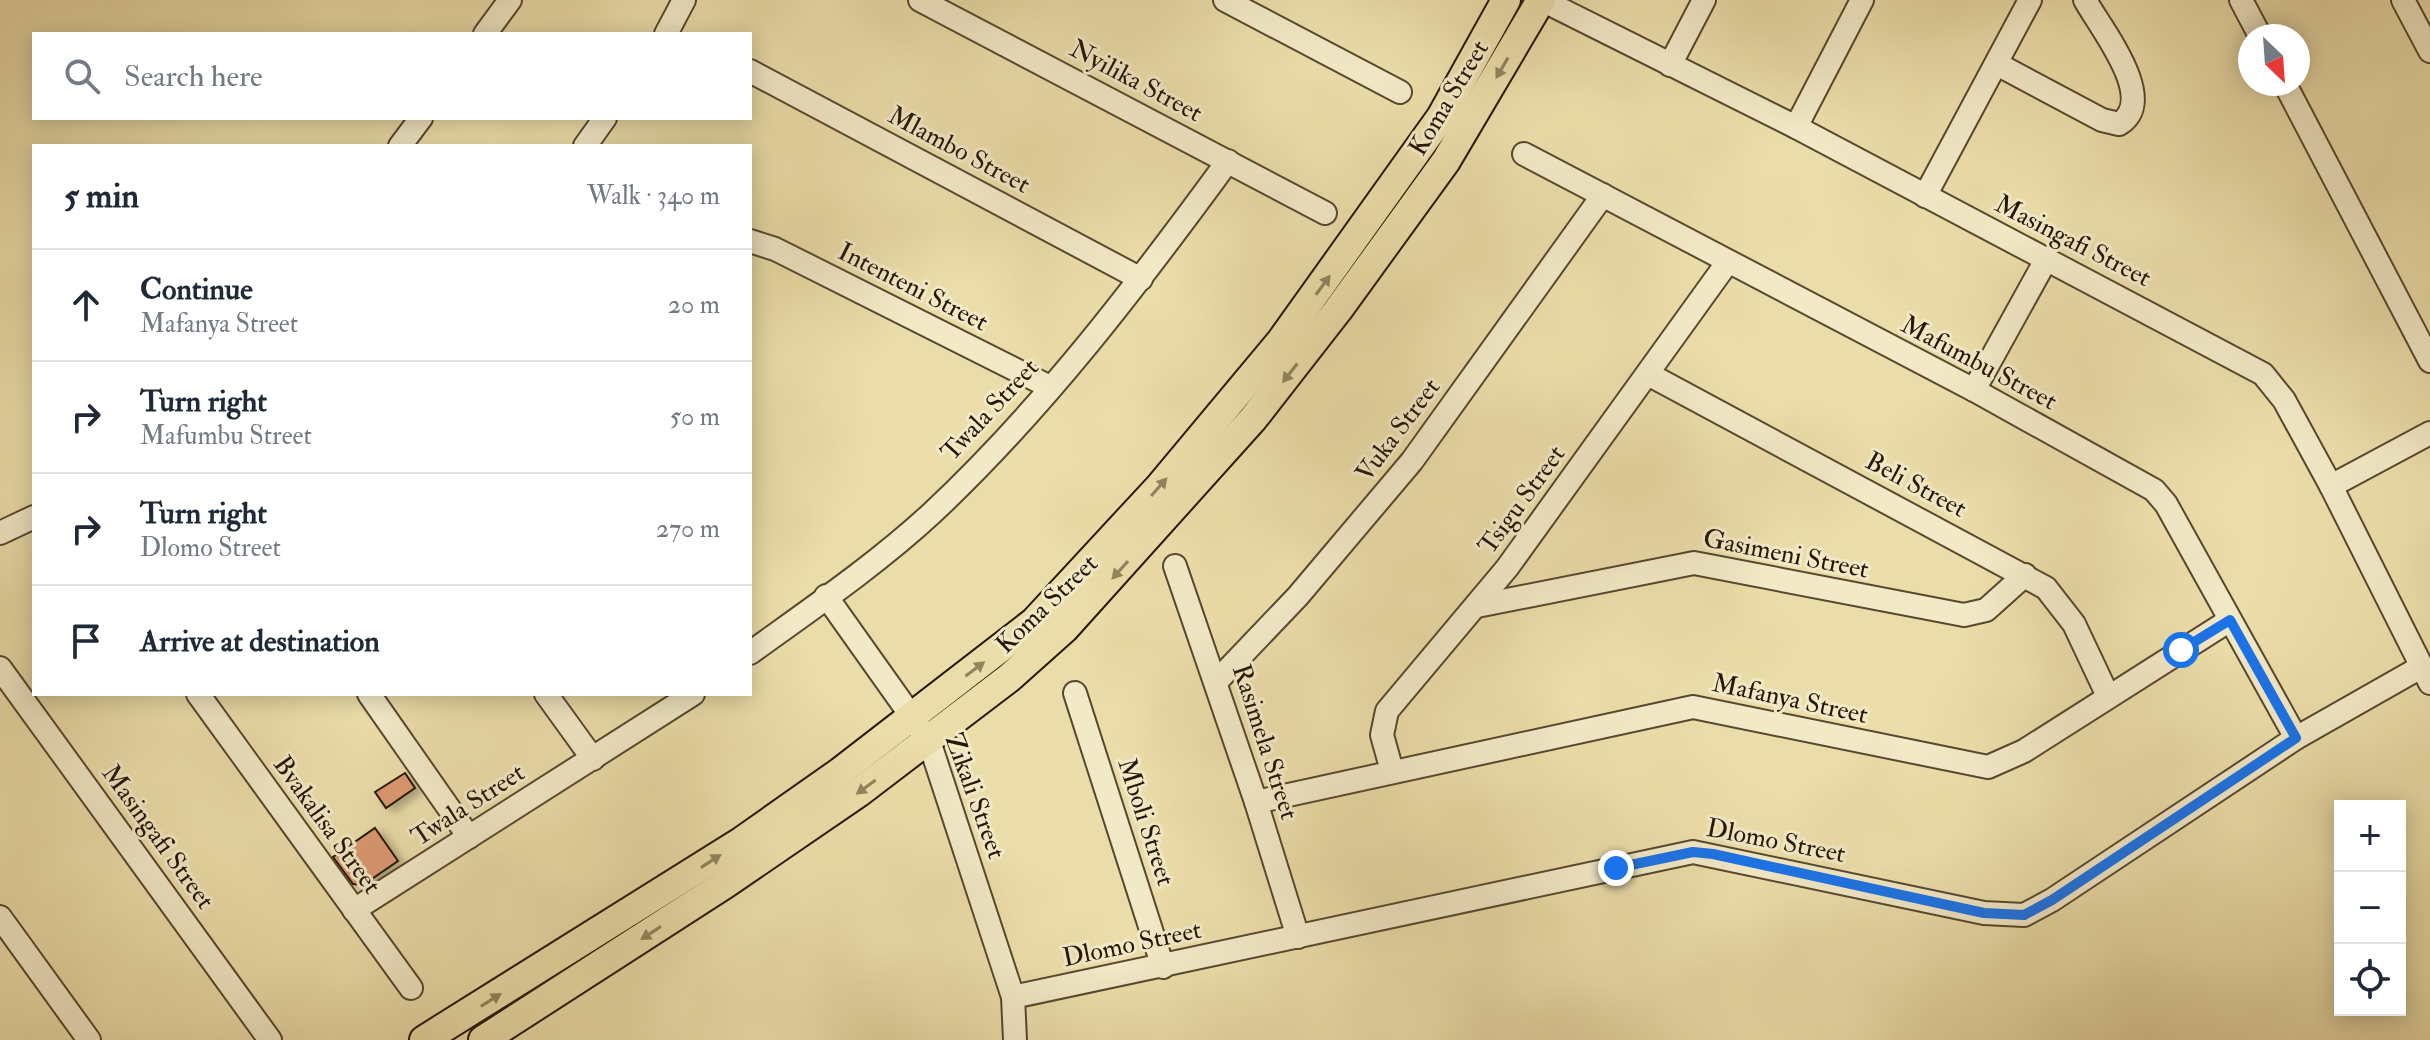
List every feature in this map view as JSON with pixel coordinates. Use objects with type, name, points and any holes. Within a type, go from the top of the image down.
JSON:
[{"type":"main road","name":"Koma Street","points":[[424,1040],[742,841],[913,716],[1034,622],[1150,497],[1251,380],[1409,165],[1441,117],[1506,0]]},
{"type":"main road","name":"Koma Street","points":[[483,1040],[725,884],[929,741],[1037,656],[1253,419],[1446,161],[1541,0]]},
{"type":"street","points":[[486,32],[510,0]]},
{"type":"street","points":[[672,32],[684,0]]},
{"type":"street","name":"Nyilika Street","points":[[920,0],[1325,213]]},
{"type":"street","points":[[1225,0],[1400,92]]},
{"type":"street","name":"Masingafi Street","points":[[1541,0],[1796,127],[2263,374],[2284,400],[2331,486],[2426,675]]},
{"type":"street","points":[[1670,65],[1704,0]]},
{"type":"street","points":[[1796,127],[1862,0]]},
{"type":"street","points":[[1925,196],[2030,0]]},
{"type":"street","points":[[1997,64],[2102,120],[2119,124],[2127,119],[2135,103],[2133,86],[2085,0]]},
{"type":"street","points":[[2241,0],[2254,24]]},
{"type":"street","points":[[2403,0],[2430,51]]},
{"type":"street","name":"Mlambo Street","points":[[752,72],[1141,279]]},
{"type":"street","points":[[2291,96],[2430,361]]},
{"type":"street","points":[[402,144],[420,120]]},
{"type":"street","points":[[586,144],[604,120]]},
{"type":"street","name":"Mafumbu Street","points":[[1524,154],[1974,390],[2154,490],[2166,504],[2296,738]]},
{"type":"street","name":"Twala Street","points":[[752,652],[930,514],[1050,387],[1141,279],[1228,161]]},
{"type":"street","name":"Vuka Street","points":[[1216,682],[1298,596],[1412,461],[1603,195]]},
{"type":"street","name":"Intenteni Street","points":[[752,242],[775,249],[1050,387]]},
{"type":"street","points":[[1974,390],[2047,258]]},
{"type":"street","name":"Tsigu Street","points":[[1392,771],[1382,735],[1387,711],[1477,606],[1727,263]]},
{"type":"street","name":"Beli Street","points":[[1648,374],[2046,588],[2064,608],[2108,696]]},
{"type":"street","points":[[2331,486],[2430,433]]},
{"type":"street","points":[[0,533],[32,518]]},
{"type":"street","name":"Gasimeni Street","points":[[1477,606],[1694,563],[1964,615],[1986,610],[2025,575]]},
{"type":"street","name":"Rasimela Street","points":[[1175,566],[1256,802],[1298,937]]},
{"type":"street","name":"Zikali Street","points":[[826,596],[929,741],[1013,997],[1015,1040]]},
{"type":"street","name":"Mafanya Street","points":[[1256,802],[1693,707],[1988,767],[2024,751],[2230,620]]},
{"type":"street","name":"Masingafi Street","points":[[0,668],[270,1040]]},
{"type":"street","name":"Dlomo Street","points":[[1013,997],[1693,852],[1984,913],[2024,915],[2064,892],[2296,738],[2426,675]]},
{"type":"street","name":"Mboli Street","points":[[1075,693],[1163,967]]},
{"type":"street","name":"Bvakalisa Street","points":[[199,696],[411,988]]},
{"type":"street","points":[[370,696],[469,837]]},
{"type":"street","points":[[547,696],[593,759]]},
{"type":"street","name":"Twala Street","points":[[354,910],[690,696]]},
{"type":"street","points":[[0,917],[89,1040]]},
{"type":"building","points":[[405,773],[415,788],[386,808],[375,792]]},
{"type":"building","points":[[375,828],[398,861],[363,885],[353,884],[333,857]]},
{"type":"route","points":[[1616,868],[1693,852],[1713,854],[1984,913],[2024,915],[2052,900],[2296,738],[2230,620],[2181,650]]}]
